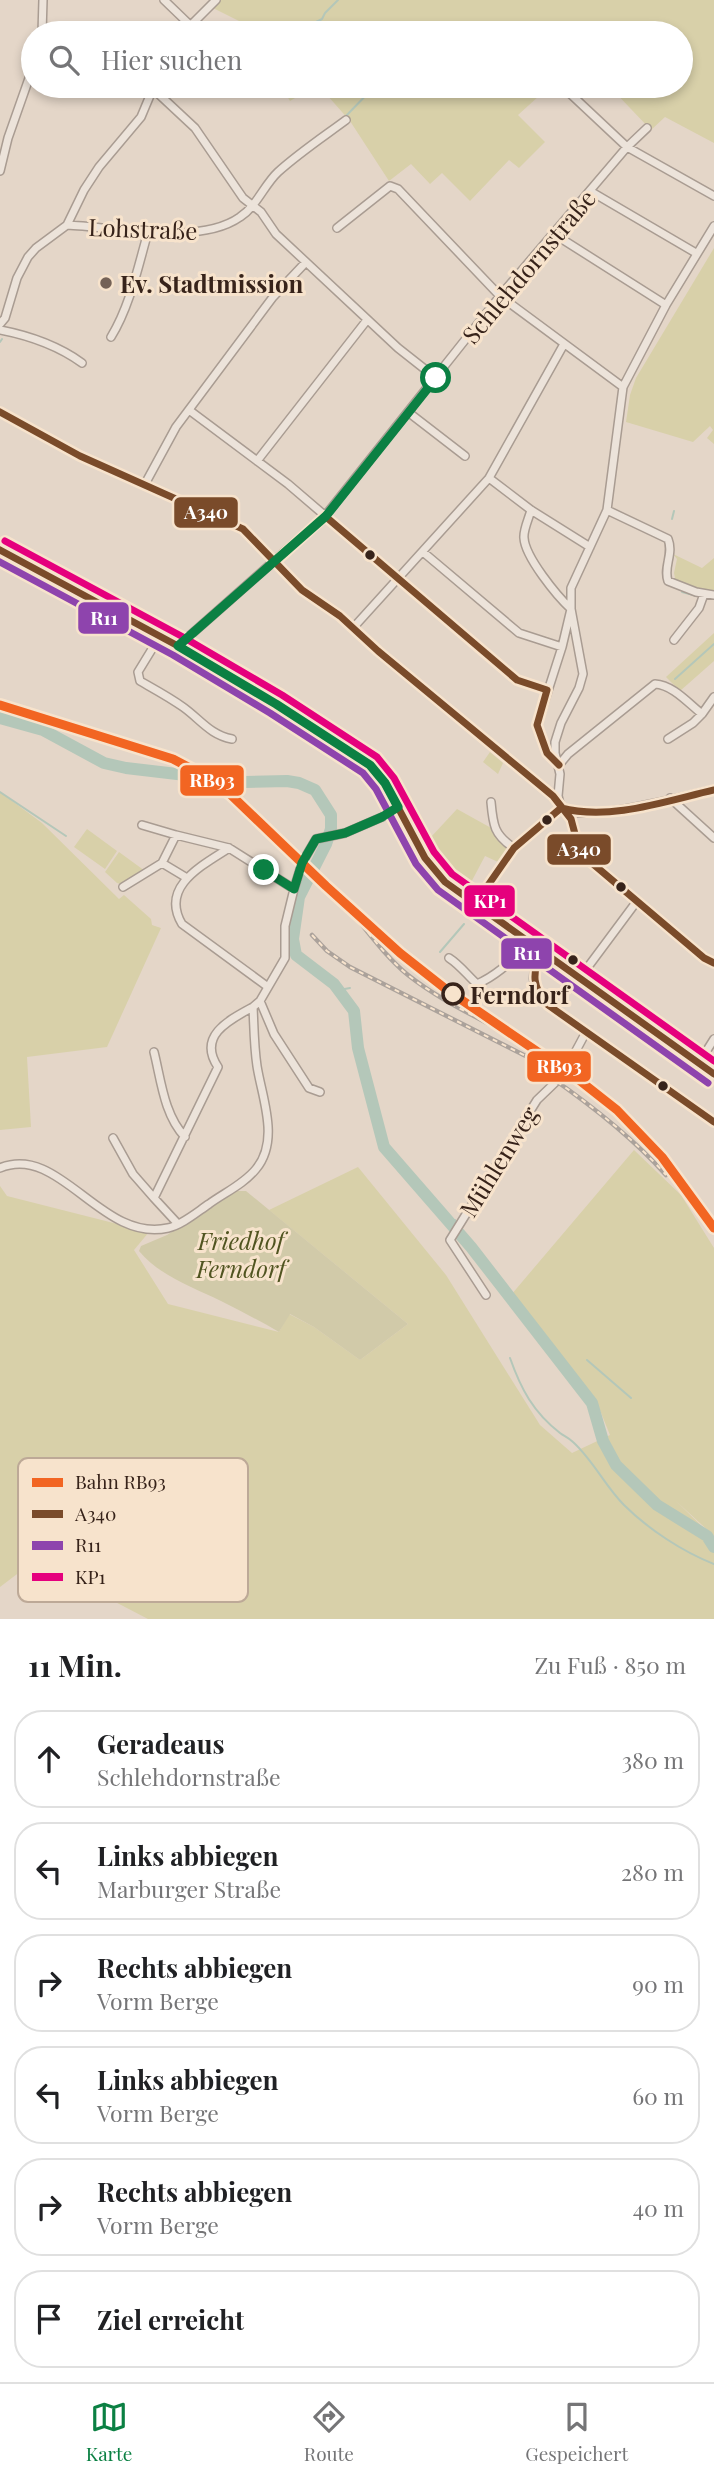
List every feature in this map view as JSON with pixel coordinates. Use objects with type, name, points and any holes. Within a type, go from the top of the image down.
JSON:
[{"type":"main road","points":[[0,550],[178,646],[276,704],[370,765],[385,783],[434,870],[445,882],[714,1074]]},
{"type":"street","points":[[42,21],[43,0]]},
{"type":"street","points":[[164,0],[186,21]]},
{"type":"street","points":[[196,21],[216,0]]},
{"type":"street","points":[[0,171],[22,98]]},
{"type":"street","points":[[0,324],[5,318],[17,278],[28,257],[67,225],[84,190],[99,167],[141,117],[148,98]]},
{"type":"street","points":[[161,98],[195,128],[243,198],[261,212],[276,234],[367,320],[436,378]]},
{"type":"street","points":[[575,98],[627,147],[714,196]]},
{"type":"street","name":"Lohstraße","points":[[67,225],[148,232],[217,228],[242,216],[276,173],[346,120]]},
{"type":"street","name":"Schlehdornstraße","points":[[178,646],[326,516],[500,296],[627,147],[647,128]]},
{"type":"street","points":[[337,228],[390,186],[398,189],[500,296],[623,387]]},
{"type":"street","points":[[590,191],[696,253]]},
{"type":"street","points":[[559,765],[547,753],[537,725],[562,647],[571,609],[572,588],[607,510],[623,387],[666,305],[714,226]]},
{"type":"street","points":[[111,337],[135,279],[148,232]]},
{"type":"street","points":[[554,234],[666,305]]},
{"type":"street","points":[[145,484],[161,452],[189,410],[273,297],[306,262]]},
{"type":"street","points":[[257,461],[367,320]]},
{"type":"street","points":[[0,330],[47,343],[64,350],[82,363]]},
{"type":"street","points":[[353,628],[489,478],[564,344]]},
{"type":"street","points":[[189,410],[326,516],[517,680],[547,690]]},
{"type":"street","points":[[0,412],[80,456],[243,529],[302,590],[340,616],[378,651],[553,796],[571,819],[579,849],[586,858],[704,958],[714,963]]},
{"type":"street","points":[[408,412],[465,456]]},
{"type":"street","points":[[489,478],[531,510],[590,547]]},
{"type":"street","points":[[531,510],[523,537],[553,591],[571,609],[583,674],[555,742],[561,808],[571,813],[602,812],[714,790]]},
{"type":"street","points":[[607,510],[668,539],[672,548],[666,576],[668,581],[714,595]]},
{"type":"street","points":[[423,552],[519,633],[562,647]]},
{"type":"street","points":[[674,640],[699,608],[704,594]]},
{"type":"street","points":[[160,636],[138,672],[140,681],[184,708],[223,738],[232,739]]},
{"type":"street","points":[[559,765],[568,754],[655,684],[673,691],[702,714]]},
{"type":"street","points":[[668,739],[693,723],[714,697]]},
{"type":"street","points":[[670,798],[714,838]]},
{"type":"street","points":[[491,802],[495,828],[500,839],[514,848]]},
{"type":"street","points":[[154,1198],[218,1067],[210,1056],[211,1044],[223,1023],[260,1001],[285,958],[285,926],[294,889],[302,863],[316,839],[345,833],[398,807]]},
{"type":"street","points":[[475,904],[514,848],[561,808]]},
{"type":"street","points":[[142,825],[229,848],[294,889]]},
{"type":"street","points":[[123,887],[162,863],[176,835]]},
{"type":"street","points":[[229,848],[187,878],[177,890],[174,902],[176,913],[182,924],[268,987]]},
{"type":"street","points":[[162,863],[187,878]]},
{"type":"street","points":[[579,979],[637,901]]},
{"type":"street","points":[[449,958],[477,984],[509,963],[529,944]]},
{"type":"street","points":[[541,952],[533,972],[533,980],[548,1005],[714,1122]]},
{"type":"street","points":[[260,1001],[274,1034],[309,1088],[320,1092]]},
{"type":"street","points":[[0,1168],[29,1164],[47,1170],[111,1217],[146,1230],[170,1228],[177,1224],[245,1179],[257,1168],[264,1155],[269,1127],[257,1066],[253,1007]]},
{"type":"street","name":"Mühlenweg","points":[[486,1295],[450,1240],[537,1100],[566,1071],[586,1032]]},
{"type":"street","points":[[699,1063],[714,1039]]},
{"type":"street","points":[[154,1052],[166,1104],[184,1137]]},
{"type":"street","points":[[113,1138],[133,1174],[177,1224]]},
{"type":"shaded area","points":[[217,0],[714,0],[714,143],[665,117],[651,130],[620,98],[693,98],[693,21],[239,21],[213,8]]},
{"type":"shaded area","points":[[330,98],[537,98],[518,115],[545,142],[519,168],[509,160],[470,201],[442,173],[430,184],[411,164],[389,181],[350,121]]},
{"type":"shaded area","points":[[714,248],[714,444],[707,438],[713,430],[710,426],[693,442],[626,422],[636,378]]},
{"type":"shaded area","points":[[673,554],[702,568],[714,558],[714,593],[676,583],[674,573],[677,559]]},
{"type":"shaded area","points":[[714,633],[714,661],[680,691],[666,677]]},
{"type":"shaded area","points":[[490,752],[503,763],[498,774],[483,762]]},
{"type":"shaded area","points":[[0,792],[42,823],[119,899],[124,895],[151,919],[152,925],[161,928],[107,1047],[27,1057],[31,1127],[0,1130]]},
{"type":"shaded area","points":[[457,809],[493,829],[497,840],[508,847],[498,862],[485,856],[467,890],[445,872],[430,853],[431,837]]},
{"type":"shaded area","points":[[87,829],[117,851],[105,869],[74,847]]},
{"type":"shaded area","points":[[119,852],[145,871],[123,885],[105,872]]},
{"type":"shaded area","points":[[634,1150],[681,1195],[714,1248],[714,1536],[676,1501],[714,1538],[714,1619],[148,1619],[115,1602],[248,1602],[248,1458],[18,1458],[18,1573],[0,1587],[0,1186],[7,1196],[149,1232],[134,1250],[168,1304],[279,1332],[289,1314],[314,1327],[360,1360],[408,1324],[269,1210],[358,1167],[446,1275],[540,1425],[572,1453],[610,1435],[595,1398],[511,1295]]},
{"type":"green space","name":"Friedhof Ferndorf","points":[[235,1191],[246,1191],[408,1324],[360,1360],[314,1327],[290,1314],[279,1332],[167,1274],[139,1251],[141,1246],[167,1235]]},
{"type":"waterway","points":[[318,21],[338,0]]},
{"type":"waterway","points":[[344,118],[363,98]]},
{"type":"waterway","points":[[672,519],[674,511]]},
{"type":"waterway","points":[[682,592],[697,596]]},
{"type":"waterway","points":[[675,679],[714,644]]},
{"type":"waterway","name":"Ferndorf","points":[[0,718],[43,730],[104,763],[245,782],[287,781],[315,790],[331,815],[331,829],[299,897],[293,939],[296,955],[334,984],[354,1011],[358,1048],[384,1147],[471,1247],[592,1403],[603,1441],[616,1465],[657,1505],[707,1536],[714,1547]]},
{"type":"waterway","points":[[0,792],[66,836]]},
{"type":"waterway","points":[[440,952],[464,924]]},
{"type":"waterway","points":[[339,990],[350,988]]},
{"type":"waterway","name":"Ferndorf","points":[[447,1221],[455,1220]]},
{"type":"waterway","points":[[510,1358],[535,1408],[580,1449],[624,1505],[666,1539],[714,1564]]},
{"type":"waterway","points":[[587,1360],[631,1398]]},
{"type":"railway","points":[[336,894],[408,975],[439,996],[535,1050]]},
{"type":"railway","points":[[312,935],[327,951],[350,967],[573,1080],[614,1108]]},
{"type":"railway","points":[[549,1076],[610,1122],[666,1175]]},
{"type":"rail line","name":"RB93","points":[[0,705],[173,759],[207,777],[230,794],[400,953],[447,990],[579,1080],[617,1110],[662,1157],[714,1228]]},
{"type":"transit line","name":"A340","points":[[0,412],[80,456],[243,529],[302,590],[340,616],[378,651],[553,796],[571,819],[579,849],[586,858],[704,958],[714,963]]},
{"type":"transit line","name":"A340","points":[[325,516],[517,680],[547,690]]},
{"type":"transit line","name":"A340","points":[[276,561],[325,516]]},
{"type":"transit line","name":"KP1","points":[[5,541],[183,637],[282,695],[377,757],[394,778],[434,852],[452,874],[714,1061]]},
{"type":"transit line","name":"A340","points":[[0,550],[178,646],[276,704],[370,765],[385,783],[425,858],[445,882],[714,1074]]},
{"type":"transit line","name":"R11","points":[[0,562],[173,655],[363,773],[376,789],[416,864],[438,890],[708,1083]]},
{"type":"transit line","name":"A340","points":[[547,690],[537,725],[547,753],[559,765]]},
{"type":"transit line","name":"A340","points":[[561,808],[618,811],[714,790]]},
{"type":"transit line","name":"A340","points":[[475,904],[514,848],[561,808]]},
{"type":"transit line","name":"A340","points":[[541,952],[535,980],[548,1005],[714,1122]]},
{"type":"place","name":"Ev. Stadtmission","points":[[106,283]]},
{"type":"place","name":"Ferndorf","points":[[453,994]]},
{"type":"route","points":[[264,870],[294,889],[302,863],[316,839],[345,833],[398,807],[380,775],[370,765],[276,704],[178,646],[326,516],[436,378]]}]
